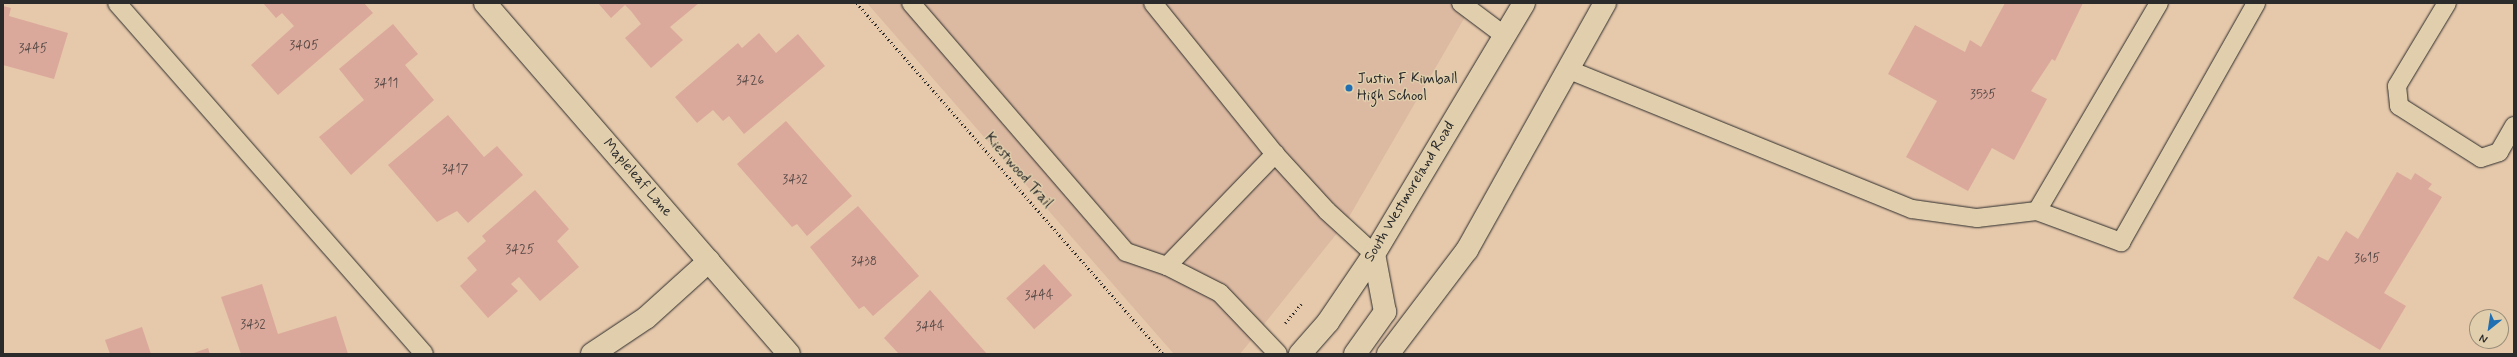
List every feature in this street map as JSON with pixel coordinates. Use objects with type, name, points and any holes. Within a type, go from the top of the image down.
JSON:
[{"type":"main road","name":"Mapleleaf Lane","points":[[485,3],[789,354]]},
{"type":"main road","name":"South Westmoreland Road","points":[[1300,354],[1328,322],[1374,254],[1524,3]]},
{"type":"main road","points":[[1388,354],[1467,250],[1605,3]]},
{"type":"main road","points":[[1355,354],[1385,312],[1374,254]]},
{"type":"main road","points":[[592,354],[646,318],[710,261]]},
{"type":"lane","points":[[117,3],[424,354]]},
{"type":"lane","points":[[911,3],[1126,252],[1167,266],[1220,293],[1278,354]]},
{"type":"lane","points":[[1153,3],[1275,154],[1328,211],[1374,254]]},
{"type":"lane","points":[[1461,3],[1505,36]]},
{"type":"lane","points":[[2037,211],[2159,3]]},
{"type":"lane","points":[[1567,69],[1912,209],[1977,218],[2037,211],[2121,242],[2256,3]]},
{"type":"lane","points":[[2447,3],[2397,86],[2399,106],[2480,158],[2499,152],[2514,126]]},
{"type":"lane","points":[[1167,266],[1275,154]]},
{"type":"path","name":"Kiestwood Trail","points":[[857,3],[1163,354]]},
{"type":"shaded area","points":[[867,3],[1473,3],[1346,222],[1240,354],[1174,354]]},
{"type":"building","points":[[263,3],[364,3],[373,13],[278,95],[251,65],[294,26],[282,13],[276,18]]},
{"type":"building","points":[[598,3],[699,3],[670,27],[683,40],[651,68],[625,38],[641,24],[631,11],[625,5],[611,18]]},
{"type":"building","points":[[2005,3],[2083,3],[2055,61],[2052,59],[2031,91],[2047,99],[2014,160],[1992,148],[1968,191],[1906,157],[1937,101],[1888,74],[1915,25],[1965,52],[1970,40],[1981,47]]},
{"type":"building","points":[[3,6],[11,8],[9,16],[68,33],[54,79],[3,65]]},
{"type":"building","points":[[393,24],[418,54],[405,65],[434,100],[351,175],[319,137],[364,100],[339,69]]},
{"type":"building","points":[[759,33],[776,53],[798,34],[825,66],[744,134],[729,116],[723,121],[713,110],[697,123],[675,97],[738,43],[742,48]]},
{"type":"building","points":[[448,115],[484,157],[497,146],[523,175],[468,223],[457,211],[437,222],[388,165]]},
{"type":"building","points":[[786,121],[852,196],[807,236],[797,224],[792,227],[737,164]]},
{"type":"building","points":[[2397,172],[2411,180],[2415,173],[2432,184],[2428,189],[2442,197],[2384,293],[2406,306],[2380,350],[2293,298],[2318,256],[2328,261],[2346,231],[2358,239]]},
{"type":"building","points":[[535,190],[569,229],[557,241],[579,267],[540,301],[519,277],[511,284],[518,291],[488,318],[460,286],[477,270],[467,258],[486,241],[482,236]]},
{"type":"building","points":[[858,206],[919,276],[873,316],[864,306],[859,309],[810,247]]},
{"type":"building","points":[[1044,264],[1072,295],[1034,329],[1006,298]]},
{"type":"building","points":[[262,284],[278,334],[336,316],[348,354],[241,354],[221,297]]},
{"type":"building","points":[[930,290],[987,354],[899,354],[884,338]]},
{"type":"building","points":[[142,327],[151,354],[110,354],[105,340]]},
{"type":"building","points":[[208,348],[210,354],[191,354]]},
{"type":"place","name":"Justin F Kimball High School","points":[[1349,88]]}]
